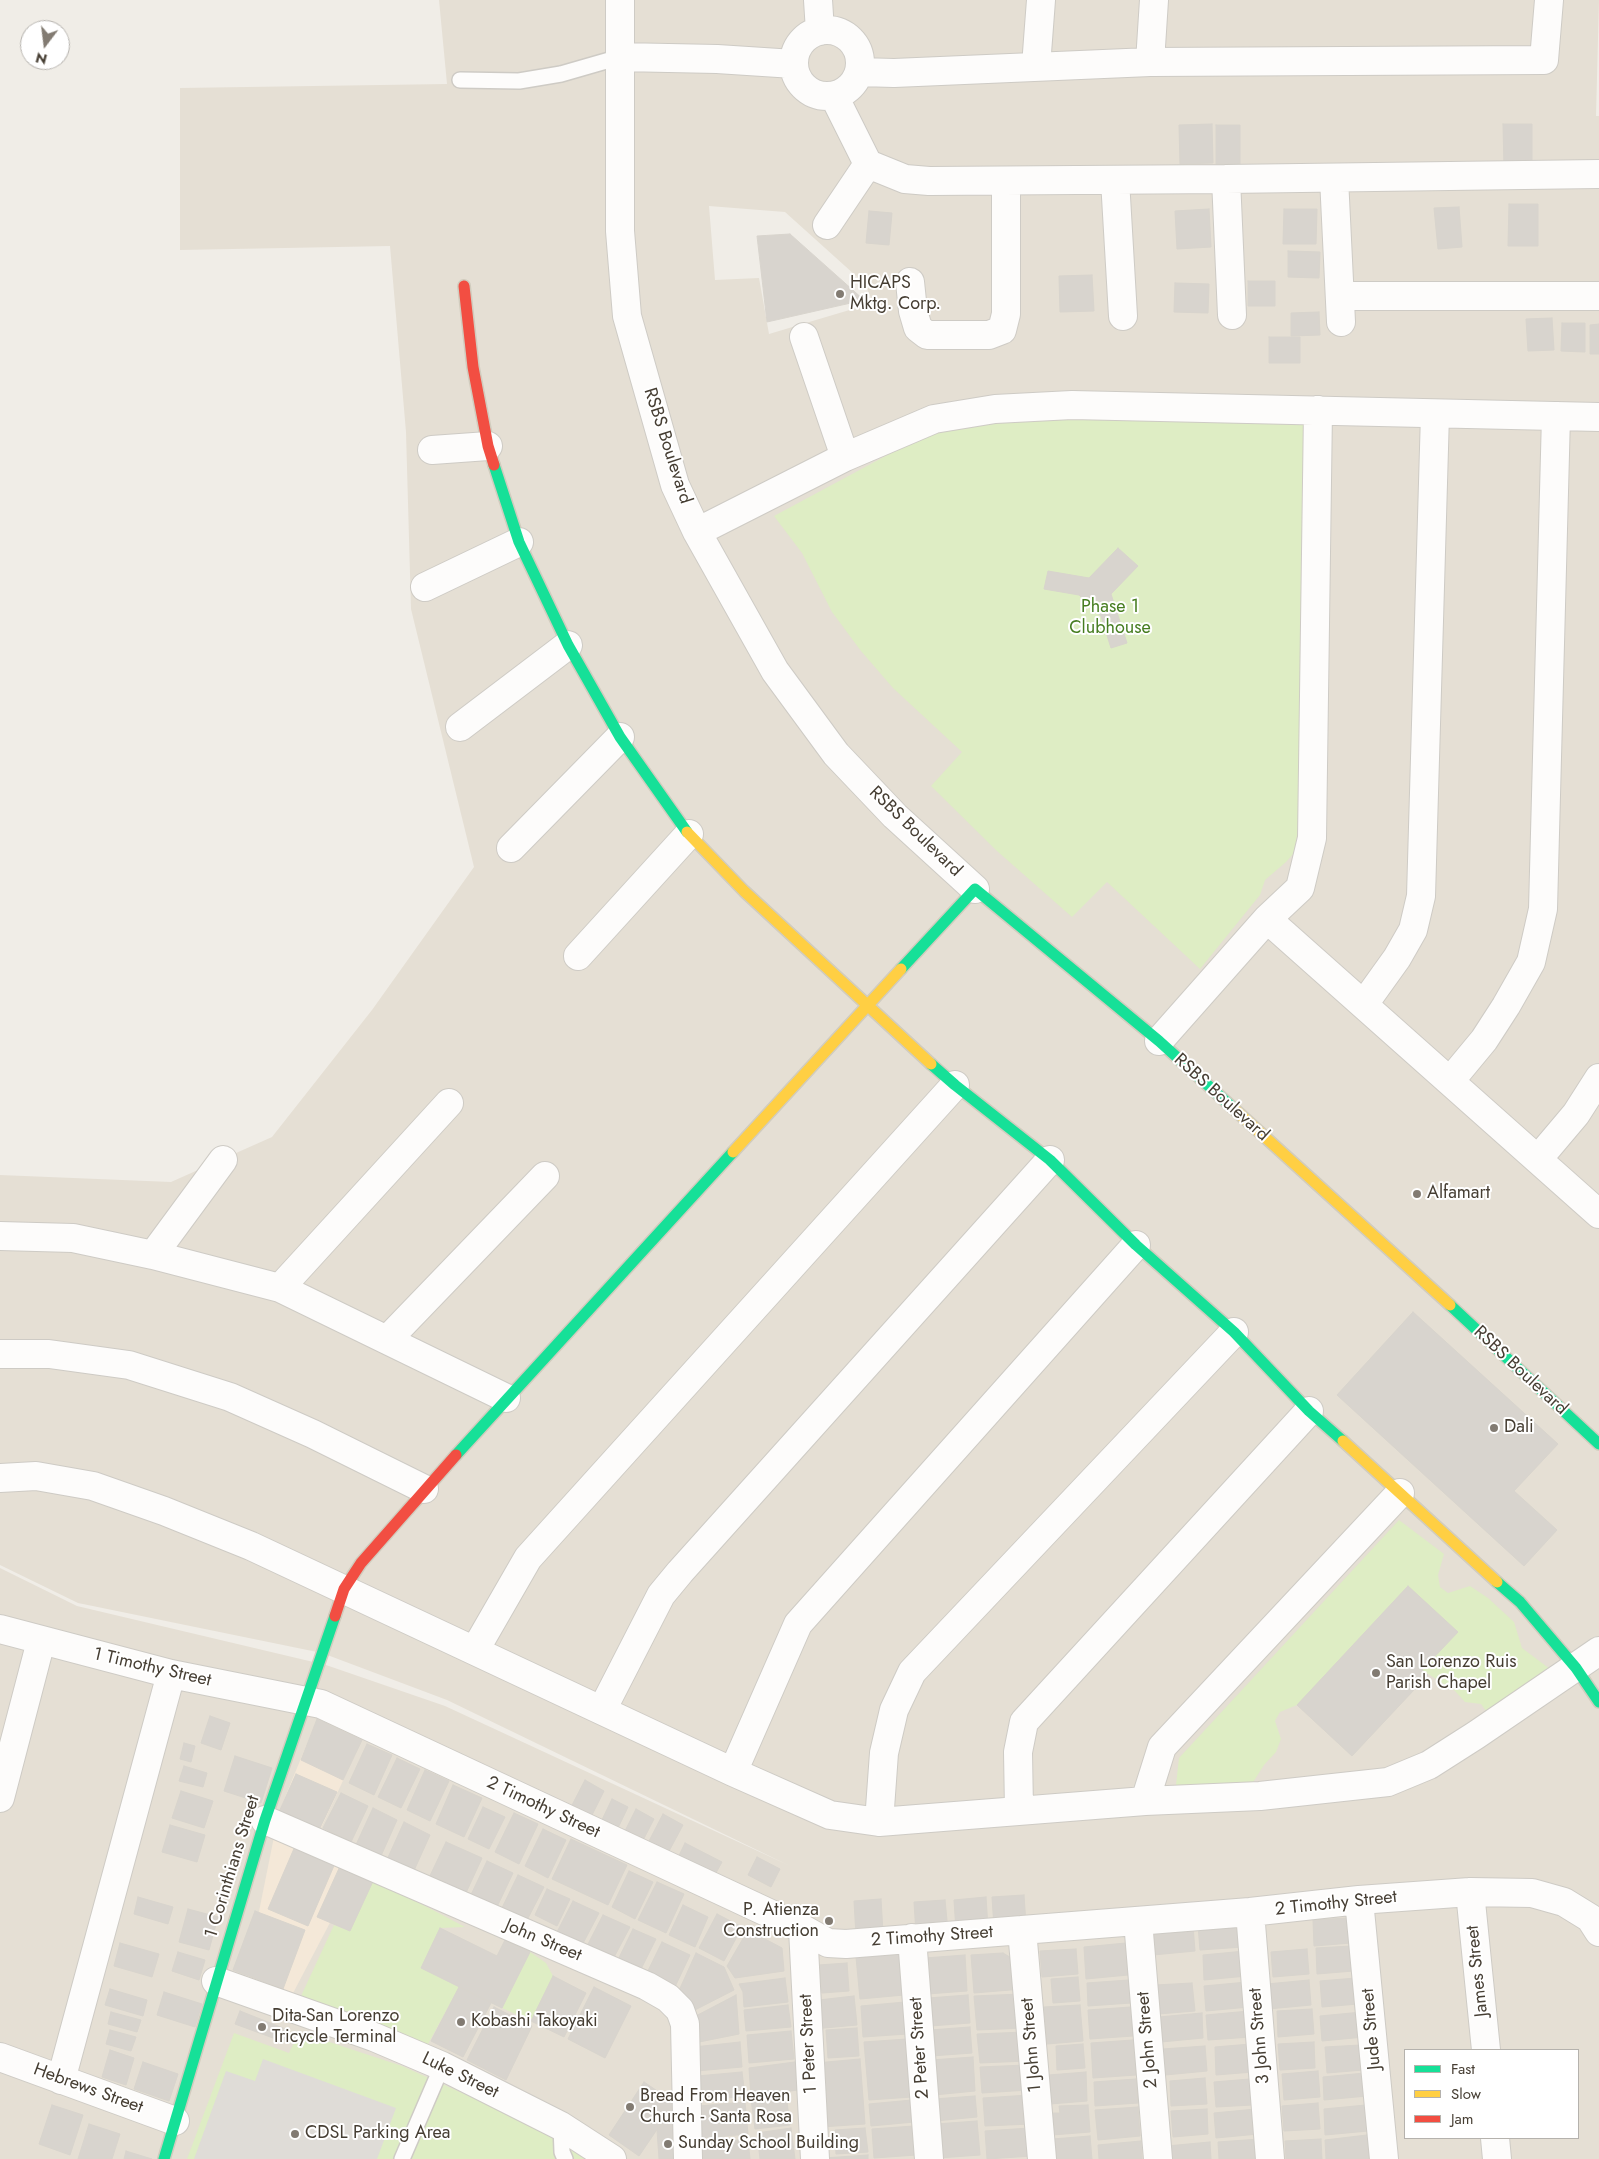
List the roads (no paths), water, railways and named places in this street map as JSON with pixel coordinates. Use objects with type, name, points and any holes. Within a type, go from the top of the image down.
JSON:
[{"type":"street","name":"RSBS Boulevard","points":[[620,0],[620,231],[627,316],[676,485],[698,532],[775,671],[836,754],[896,816],[975,889],[1159,1041],[1400,1259],[1599,1444]]},
{"type":"street","points":[[818,0],[820,31]]},
{"type":"street","points":[[1036,66],[1041,0]]},
{"type":"street","points":[[1150,62],[1154,0]]},
{"type":"street","points":[[859,72],[894,73],[1150,62],[1544,60],[1549,0]]},
{"type":"street","points":[[820,31],[838,31],[848,37],[856,46],[860,56],[859,72],[856,79],[849,88],[834,96],[816,95],[806,89],[798,80],[794,64],[797,47],[804,38],[820,31]]},
{"type":"street","points":[[620,57],[717,59],[794,64]]},
{"type":"street","points":[[834,96],[868,164],[905,179],[1006,181],[1226,180],[1599,174]]},
{"type":"street","points":[[827,225],[868,164]]},
{"type":"street","points":[[1334,178],[1341,322]]},
{"type":"street","points":[[1115,180],[1123,316]]},
{"type":"street","points":[[1226,180],[1232,315]]},
{"type":"street","points":[[910,282],[913,311],[918,328],[927,335],[989,335],[1002,330],[1006,314],[1006,181]]},
{"type":"street","points":[[464,286],[473,367],[488,446],[519,542],[568,645],[620,737],[689,834],[744,891],[867,1006],[955,1085],[1050,1160],[1136,1245],[1234,1332],[1310,1411],[1520,1602],[1576,1668],[1599,1702]]},
{"type":"street","points":[[1340,296],[1599,296]]},
{"type":"street","points":[[804,337],[846,457]]},
{"type":"street","points":[[698,532],[846,457],[934,420],[995,409],[1072,405],[1599,417]]},
{"type":"street","points":[[1159,1041],[1268,920],[1300,888],[1312,838],[1318,410]]},
{"type":"street","points":[[1364,1004],[1397,958],[1413,930],[1421,896],[1435,414]]},
{"type":"street","points":[[1450,1081],[1484,1040],[1531,962],[1543,909],[1556,416]]},
{"type":"street","points":[[432,450],[488,446]]},
{"type":"street","points":[[425,587],[519,542]]},
{"type":"street","points":[[460,727],[568,645]]},
{"type":"street","points":[[511,848],[620,737]]},
{"type":"street","points":[[578,956],[689,834]]},
{"type":"street","name":"1 Corinthians Street","points":[[164,2159],[265,1820],[344,1589],[361,1562],[506,1398],[975,889]]},
{"type":"street","points":[[1268,920],[1599,1214]]},
{"type":"street","points":[[1538,1159],[1576,1114],[1599,1078]]},
{"type":"street","points":[[475,1650],[528,1558],[955,1085]]},
{"type":"street","points":[[280,1288],[449,1103]]},
{"type":"street","points":[[153,1255],[223,1160]]},
{"type":"street","points":[[602,1710],[661,1595],[1050,1160]]},
{"type":"street","points":[[388,1340],[545,1176]]},
{"type":"street","points":[[0,1236],[73,1238],[153,1255],[280,1288],[506,1398]]},
{"type":"street","points":[[733,1772],[798,1624],[1136,1245]]},
{"type":"street","points":[[880,1822],[884,1753],[894,1710],[912,1672],[1234,1332]]},
{"type":"street","points":[[0,1354],[49,1354],[129,1366],[230,1397],[313,1434],[424,1489]]},
{"type":"street","points":[[1019,1810],[1018,1752],[1024,1722],[1310,1411]]},
{"type":"street","points":[[0,1478],[36,1476],[93,1486],[164,1510],[251,1546],[733,1772],[830,1815],[880,1822],[1144,1801],[1260,1796],[1388,1782],[1429,1765],[1599,1651]]},
{"type":"street","points":[[1144,1801],[1162,1748],[1400,1493]]},
{"type":"street","name":"1 Timothy Street","points":[[0,1629],[171,1674],[305,1700]]},
{"type":"street","points":[[0,1798],[40,1641]]},
{"type":"street","points":[[61,2080],[171,1674]]},
{"type":"street","name":"2 Timothy Street","points":[[305,1700],[321,1704],[803,1929],[828,1943],[846,1944],[1138,1921],[1250,1912],[1360,1900],[1470,1892],[1532,1893],[1564,1902],[1590,1918],[1599,1932]]},
{"type":"street","name":"John Street","points":[[265,1820],[647,1986],[668,1998],[680,2010],[685,2024],[688,2159]]},
{"type":"street","name":"James Street","points":[[1470,1892],[1486,2049]]},
{"type":"street","name":"Jude Street","points":[[1360,1900],[1384,2159]]},
{"type":"street","name":"3 John Street","points":[[1250,1912],[1270,2159]]},
{"type":"street","name":"2 John Street","points":[[1138,1921],[1158,2159]]},
{"type":"street","name":"1 Peter Street","points":[[803,1929],[814,2159]]},
{"type":"street","name":"1 John Street","points":[[1022,1930],[1042,2159]]},
{"type":"street","name":"2 Peter Street","points":[[912,1938],[928,2159]]},
{"type":"street","name":"Luke Street","points":[[216,1981],[374,2036],[442,2066],[561,2126],[612,2159]]},
{"type":"street","name":"Hebrews Street","points":[[0,2057],[175,2121]]},
{"type":"street","points":[[1495,2139],[1497,2159]]},
{"type":"lane","points":[[460,80],[519,81],[561,74],[620,57]]},
{"type":"lane","points":[[402,2159],[442,2066]]},
{"type":"lane","points":[[561,2126],[562,2152],[566,2159]]},
{"type":"place","name":"HICAPS Mktg. Corp.","points":[[840,294]]},
{"type":"place","name":"Alfamart","points":[[1417,1194]]},
{"type":"place","name":"Dali","points":[[1494,1428]]},
{"type":"place","name":"San Lorenzo Ruis Parish Chapel","points":[[1376,1673]]},
{"type":"place","name":"P. Atienza Construction","points":[[829,1921]]},
{"type":"place","name":"Kobashi Takoyaki","points":[[461,2022]]},
{"type":"place","name":"Dita-San Lorenzo Tricycle Terminal","points":[[262,2027]]},
{"type":"place","name":"Bread From Heaven Church - Santa Rosa","points":[[630,2107]]},
{"type":"place","name":"CDSL Parking Area","points":[[295,2134]]},
{"type":"place","name":"Sunday School Building","points":[[668,2144]]},
{"type":"park label","name":"Phase 1 Clubhouse","points":[[1110,618]]}]
